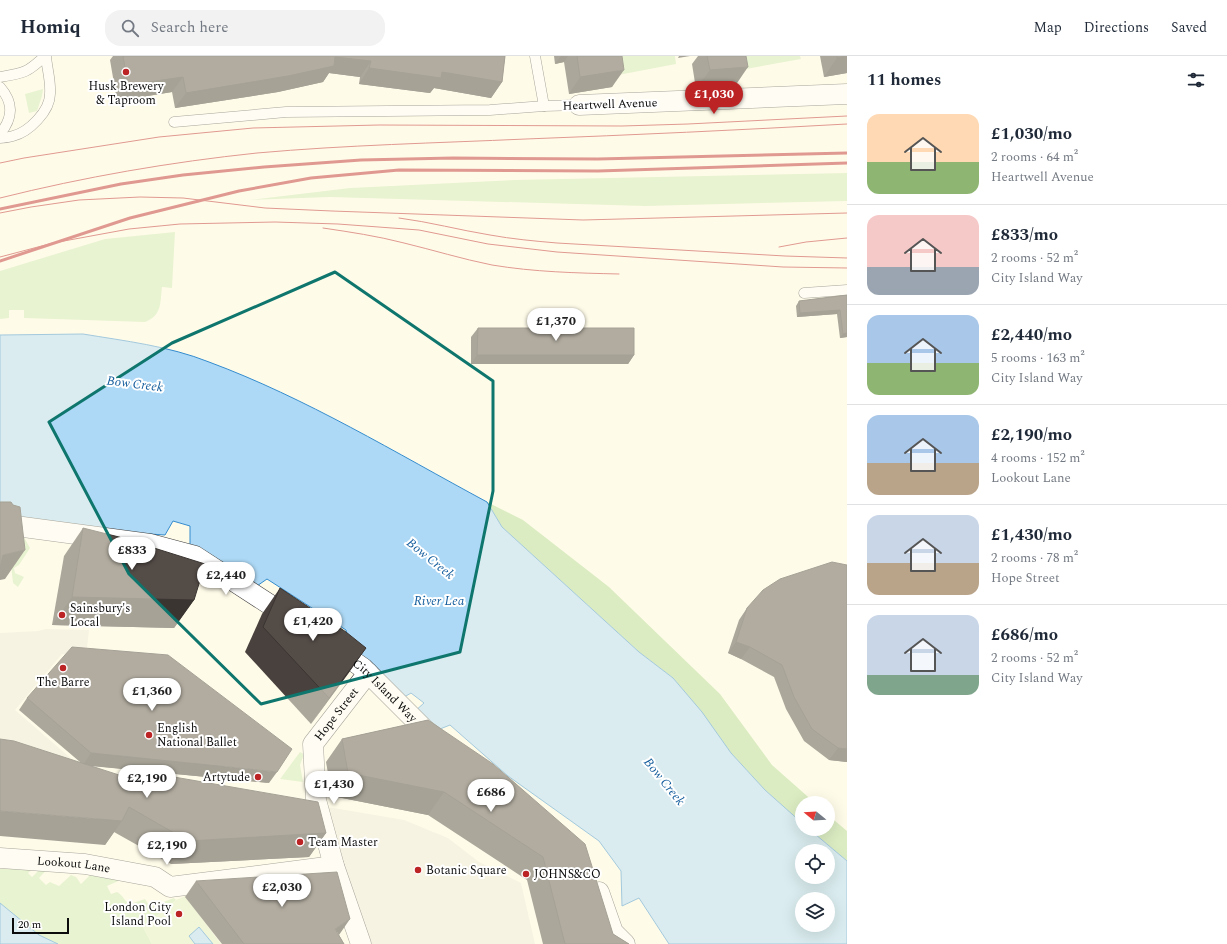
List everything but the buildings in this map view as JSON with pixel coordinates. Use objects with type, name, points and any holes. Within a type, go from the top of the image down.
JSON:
[{"type":"street","name":"Heartwell Avenue","points":[[579,105],[847,94]]},
{"type":"street","name":"City Island Way","points":[[0,524],[150,544],[195,556],[363,668],[424,729],[452,751]]},
{"type":"street","name":"Hope Street","points":[[361,944],[334,866],[316,800],[310,741],[368,673]]},
{"type":"street","name":"Lookout Lane","points":[[0,858],[85,864],[155,877],[170,886],[334,866]]},
{"type":"street","points":[[592,874],[613,932],[625,944]]},
{"type":"lane","points":[[0,78],[20,74],[32,68],[46,56]]},
{"type":"lane","points":[[0,138],[14,136],[31,126],[42,116],[49,104],[50,84],[46,56]]},
{"type":"lane","points":[[535,56],[544,106]]},
{"type":"lane","points":[[0,87],[8,96],[10,108],[8,122],[0,134]]},
{"type":"lane","name":"Heartwell Avenue","points":[[174,122],[286,112],[490,110],[579,105]]},
{"type":"lane","points":[[804,293],[847,290]]},
{"type":"highlighted area","points":[[335,272],[493,381],[493,491],[460,652],[261,704],[129,574],[49,422],[172,343]]},
{"type":"green space","points":[[611,56],[675,56],[676,64],[613,76]]},
{"type":"green space","points":[[733,56],[800,56],[801,59],[735,71]]},
{"type":"green space","points":[[43,89],[37,111],[29,113],[25,94]]},
{"type":"green space","points":[[847,173],[847,201],[645,206],[330,197],[250,200],[350,188],[514,180]]},
{"type":"green space","points":[[175,232],[172,288],[162,287],[159,308],[155,316],[145,322],[24,318],[24,310],[9,310],[9,318],[0,319],[0,271],[105,239]]},
{"type":"green space","points":[[487,502],[523,520],[609,587],[720,694],[772,765],[807,796],[795,796],[795,817],[765,790],[731,753],[673,678],[639,652],[502,527]]},
{"type":"green space","points":[[7,529],[20,530],[30,548],[19,565],[14,568],[15,573],[24,577],[18,587],[13,583]]},
{"type":"green space","points":[[300,752],[304,754],[300,765],[303,782],[280,779]]},
{"type":"green space","points":[[835,821],[847,831],[847,861],[835,851],[835,844],[827,844],[817,836],[835,836]]},
{"type":"green space","points":[[44,865],[50,866],[39,878],[46,885],[50,882],[59,886],[71,875],[76,877],[81,884],[93,872],[123,879],[107,886],[111,894],[117,892],[130,904],[145,899],[150,907],[174,898],[176,900],[143,927],[152,944],[0,944],[0,869],[36,866],[28,873],[32,877]]},
{"type":"green space","name":"London City Island Pool","points":[[185,896],[221,944],[152,944],[143,927],[176,900]]},
{"type":"shaded area","points":[[46,629],[89,630],[86,657],[62,654],[15,710],[82,768],[0,763],[0,633],[38,631]]},
{"type":"shaded area","name":"Botanic Square","points":[[322,806],[404,820],[448,838],[479,862],[521,883],[535,944],[366,944]]},
{"type":"water","name":"River Lea","points":[[83,334],[178,352],[194,356],[245,376],[316,409],[487,502],[502,527],[639,652],[673,678],[702,712],[731,753],[765,790],[795,817],[795,836],[817,836],[827,844],[795,844],[795,884],[835,884],[835,851],[847,861],[847,944],[669,944],[639,898],[622,906],[621,871],[599,841],[508,776],[450,725],[435,731],[414,712],[424,703],[411,693],[401,699],[351,652],[346,630],[267,579],[254,588],[190,546],[190,526],[173,521],[165,535],[104,531],[19,519],[0,505],[0,335]]},
{"type":"water","points":[[0,903],[39,935],[58,944],[0,944]]},
{"type":"water","points":[[199,927],[213,944],[195,944],[189,936]]},
{"type":"tram line","points":[[0,163],[159,137],[253,128],[379,125],[622,126],[847,116]]},
{"type":"tram line","points":[[0,198],[64,183],[128,171],[192,161],[290,150],[847,124]]},
{"type":"tram line","points":[[0,213],[79,200],[140,197],[183,198],[265,208],[583,220],[847,213]]},
{"type":"tram line","points":[[399,218],[523,240],[785,256],[847,258]]},
{"type":"tram line","points":[[0,257],[53,243],[129,229],[180,224],[275,222],[338,224],[419,230],[488,244],[557,252],[783,267],[847,268]]},
{"type":"tram line","points":[[323,228],[384,238],[492,265],[539,271],[619,274]]},
{"type":"tram line","points":[[779,247],[806,242],[847,238]]},
{"type":"railway","points":[[0,209],[121,184],[183,175],[361,160],[453,158],[598,159],[847,153]]},
{"type":"railway","points":[[0,261],[130,218],[239,191],[311,178],[399,170],[598,171],[847,163]]},
{"type":"place","name":"Husk Brewery & Taproom","points":[[126,72]]},
{"type":"place","name":"Sainsbury's Local","points":[[62,615]]},
{"type":"place","name":"The Barre","points":[[63,668]]},
{"type":"place","name":"English National Ballet","points":[[149,735]]},
{"type":"place","name":"Artytude","points":[[258,777]]},
{"type":"place","name":"Team Master","points":[[300,842]]},
{"type":"place","name":"Botanic Square","points":[[418,870]]},
{"type":"place","name":"JOHNS&CO","points":[[526,874]]},
{"type":"place","name":"London City Island Pool","points":[[179,914]]},
{"type":"water label","name":"Bow Creek","points":[[135,383]]},
{"type":"water label","name":"Bow Creek","points":[[431,558]]},
{"type":"water label","name":"Bow Creek","points":[[665,781]]}]
